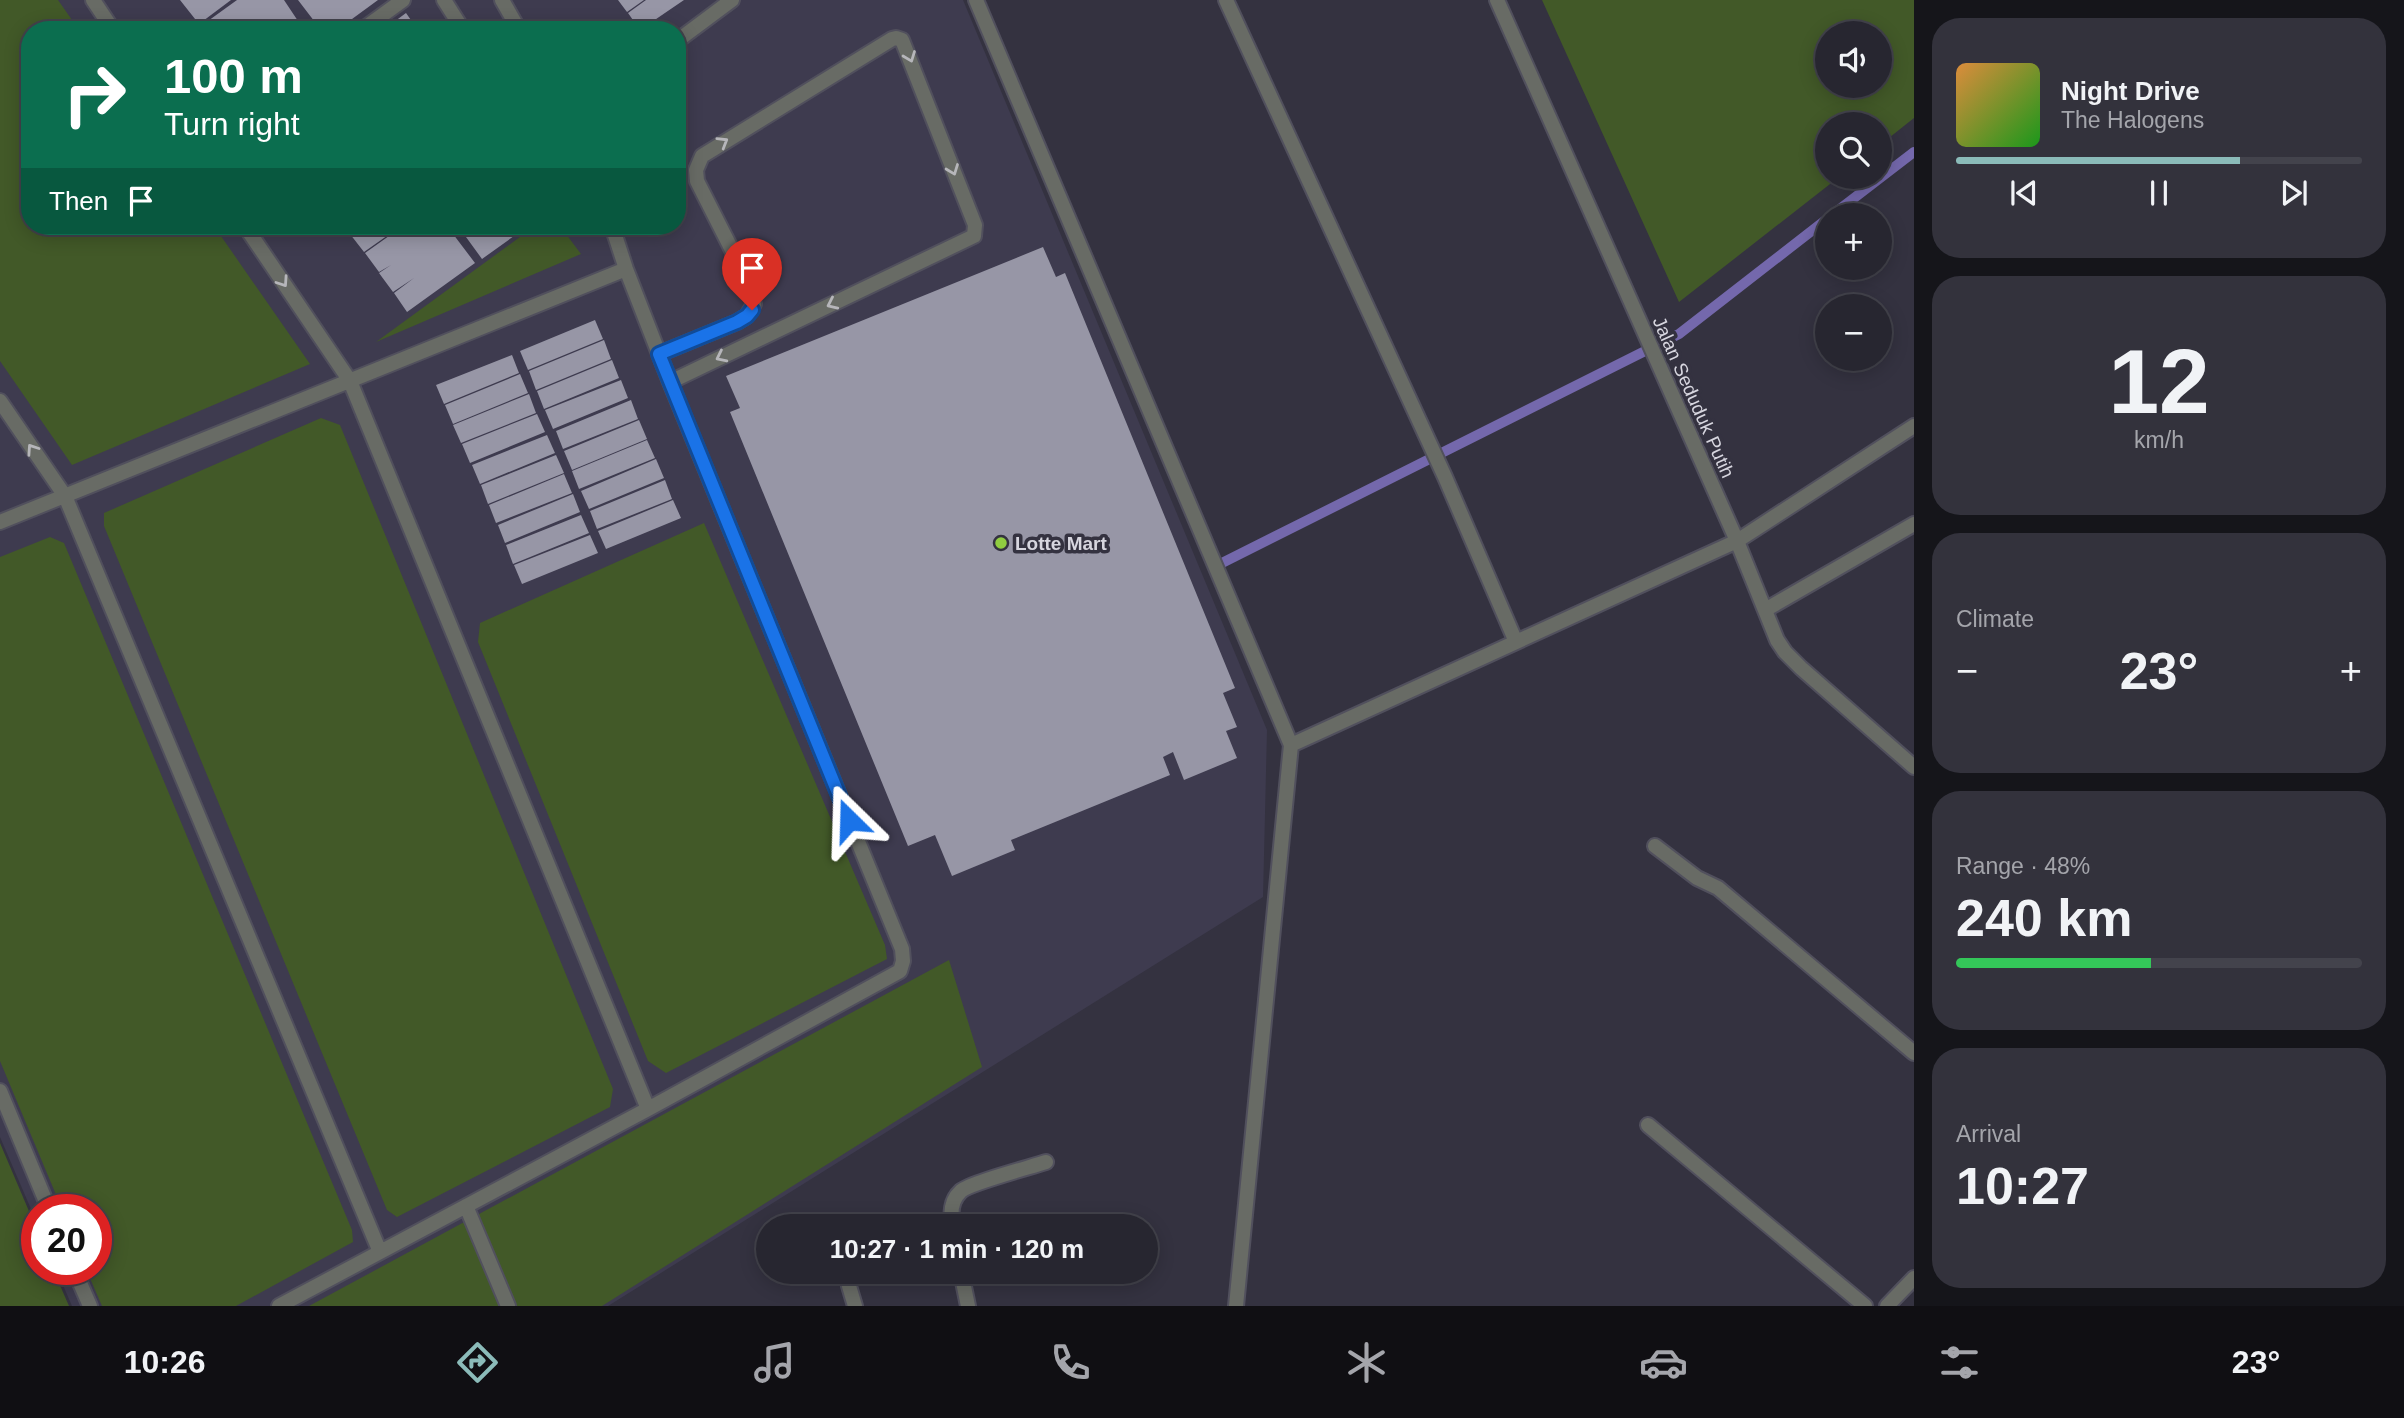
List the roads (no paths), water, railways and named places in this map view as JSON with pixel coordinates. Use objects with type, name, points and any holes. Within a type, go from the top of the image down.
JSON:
[{"type":"street","points":[[93,0],[107,21]]},
{"type":"street","points":[[374,21],[403,0]]},
{"type":"street","points":[[443,0],[457,21]]},
{"type":"street","points":[[502,0],[514,21]]},
{"type":"street","points":[[686,34],[732,0]]},
{"type":"street","points":[[976,0],[1291,745],[1236,1306]]},
{"type":"street","points":[[1226,0],[1445,477],[1516,642]]},
{"type":"street","name":"Jalan Seduduk Putih","points":[[1497,0],[1737,541],[1777,640],[1785,652],[1914,767]]},
{"type":"street","points":[[659,354],[737,322],[747,316],[754,304],[735,256],[697,181],[696,170],[702,156],[892,39],[902,40],[975,225],[974,236],[670,382]]},
{"type":"street","points":[[251,235],[350,381],[648,1109]]},
{"type":"street","points":[[279,1306],[901,971],[902,949],[670,382],[615,235]]},
{"type":"street","points":[[0,522],[626,269]]},
{"type":"street","points":[[0,401],[65,496],[380,1252]]},
{"type":"street","points":[[1291,745],[1737,541],[1914,426]]},
{"type":"street","points":[[1765,610],[1914,524]]},
{"type":"street","points":[[1655,846],[1697,878],[1718,888],[1914,1053]]},
{"type":"street","points":[[0,1091],[43,1194]]},
{"type":"street","points":[[1648,1125],[1865,1306]]},
{"type":"street","points":[[951,1214],[953,1203],[962,1190],[1046,1162]]},
{"type":"street","points":[[466,1206],[508,1306]]},
{"type":"street","points":[[1887,1306],[1914,1278]]},
{"type":"street","points":[[963,1284],[968,1306]]},
{"type":"street","points":[[80,1285],[89,1306]]},
{"type":"street","points":[[849,1286],[855,1306]]},
{"type":"waterway","points":[[1848,203],[1914,152]]},
{"type":"waterway","points":[[1216,566],[1679,334],[1815,228]]},
{"type":"place","name":"Lotte Mart","points":[[1001,543]]}]
